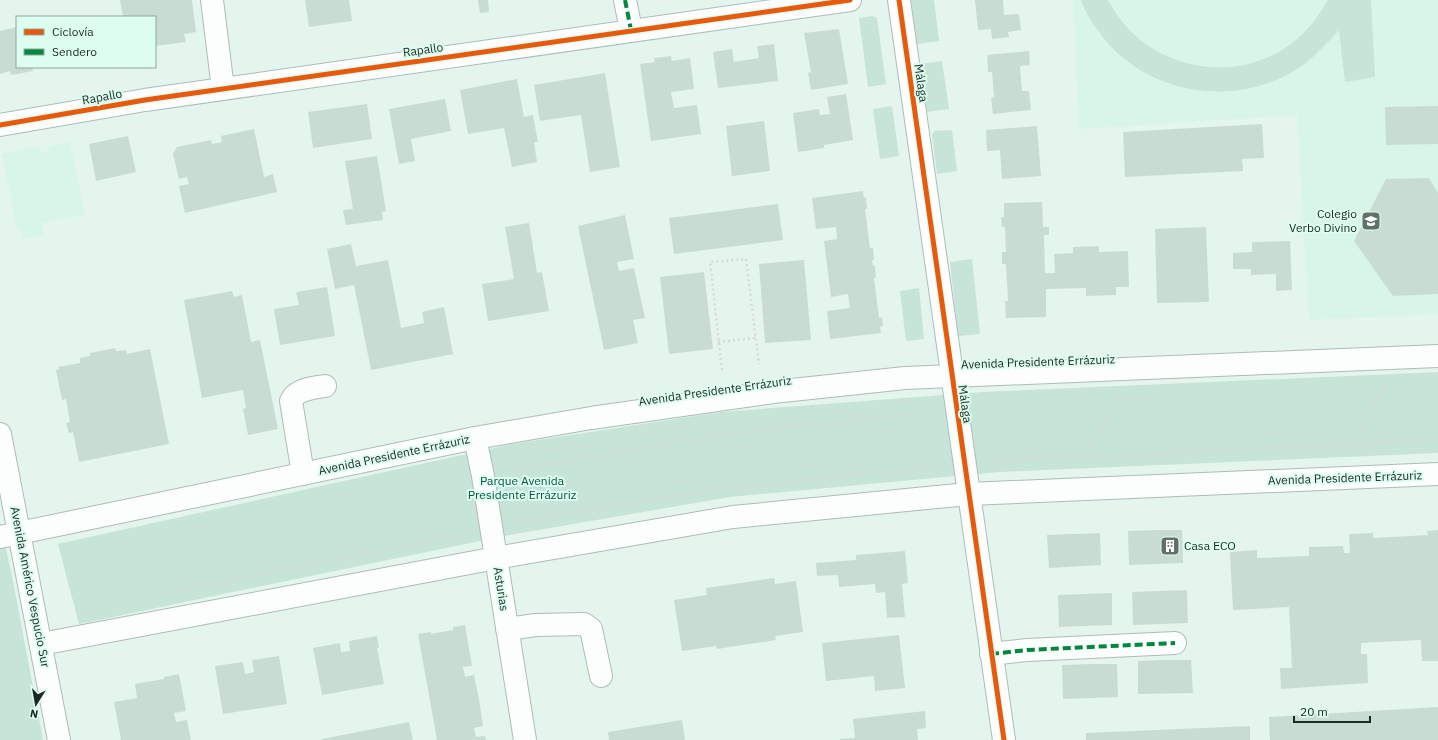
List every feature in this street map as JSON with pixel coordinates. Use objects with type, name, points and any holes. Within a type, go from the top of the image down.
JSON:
[{"type":"main road","points":[[212,0],[223,89]]},
{"type":"main road","points":[[625,0],[631,30]]},
{"type":"main road","name":"Rapallo","points":[[0,125],[145,100],[850,0]]},
{"type":"main road","name":"Málaga","points":[[899,0],[951,376],[1004,740]]},
{"type":"main road","name":"Avenida Presidente Errázuriz","points":[[10,535],[475,438],[591,418],[773,392],[905,378],[1438,356]]},
{"type":"main road","points":[[303,474],[291,401],[293,395],[325,386]]},
{"type":"main road","name":"Avenida Américo Vespucio Sur","points":[[0,434],[10,535],[41,644],[59,740]]},
{"type":"main road","name":"Asturias","points":[[475,438],[484,482],[525,740]]},
{"type":"main road","name":"Avenida Presidente Errázuriz","points":[[41,644],[496,558],[732,517],[968,494],[1438,474]]},
{"type":"main road","points":[[507,629],[536,625],[584,624],[591,630],[601,676]]},
{"type":"main road","points":[[991,654],[1027,650],[1175,644]]},
{"type":"path","points":[[722,370],[710,262],[746,259],[759,364]]},
{"type":"path","points":[[718,342],[755,338]]},
{"type":"path","points":[[1356,444],[1386,381]]},
{"type":"path","points":[[1086,457],[1120,394]]},
{"type":"path","points":[[505,473],[711,436],[909,414]]},
{"type":"path","points":[[161,595],[472,532]]},
{"type":"shaded area","name":"Colegio Verbo Divino","points":[[1073,0],[1438,0],[1438,314],[1309,320],[1297,115],[1079,129]]},
{"type":"shaded area","points":[[70,142],[85,214],[42,223],[44,234],[23,239],[21,229],[17,230],[2,154],[39,146],[40,153],[49,151],[48,146]]},
{"type":"green space","points":[[911,0],[934,0],[939,41],[917,44]]},
{"type":"green space","points":[[1081,0],[1108,0],[1132,33],[1160,53],[1197,65],[1216,67],[1236,66],[1255,62],[1274,55],[1291,44],[1307,29],[1328,0],[1371,0],[1375,77],[1345,82],[1339,30],[1320,50],[1299,68],[1283,77],[1259,86],[1235,91],[1210,91],[1185,88],[1162,81],[1140,70],[1120,55],[1096,28],[1087,14]]},
{"type":"green space","points":[[872,16],[877,18],[886,84],[868,87],[859,18]]},
{"type":"green space","points":[[942,61],[949,109],[927,112],[920,64]]},
{"type":"green space","points":[[892,106],[899,156],[880,159],[873,109]]},
{"type":"green space","points":[[952,130],[957,171],[937,174],[932,135],[934,131]]},
{"type":"green space","points":[[972,259],[980,334],[958,336],[950,262]]},
{"type":"green space","points":[[919,288],[924,339],[906,341],[900,291]]},
{"type":"green space","name":"Parque Avenida Presidente Errázuriz","points":[[1438,372],[1438,453],[999,472],[730,497],[504,536],[79,624],[58,544],[512,444],[721,412],[983,392]]},
{"type":"green space","points":[[0,522],[13,581],[43,740],[0,740]]},
{"type":"building","points":[[120,0],[192,0],[196,32],[184,34],[186,42],[156,46],[156,16],[123,16]]},
{"type":"building","points":[[305,0],[349,0],[352,21],[309,27]]},
{"type":"building","points":[[478,0],[488,0],[489,12],[480,13]]},
{"type":"building","points":[[975,0],[1003,0],[1004,15],[1019,14],[1021,30],[1008,32],[1009,37],[992,39],[991,29],[978,30]]},
{"type":"building","points":[[16,27],[16,68],[32,68],[33,71],[11,75],[10,71],[0,74],[0,31]]},
{"type":"building","points":[[839,29],[848,84],[811,90],[808,73],[811,72],[804,33]]},
{"type":"building","points":[[774,44],[778,81],[718,88],[713,52],[732,49],[734,62],[759,58],[757,46]]},
{"type":"building","points":[[1029,51],[1030,65],[1020,66],[1022,91],[1029,91],[1031,110],[993,114],[991,98],[994,97],[992,72],[988,72],[987,55]]},
{"type":"building","points":[[671,56],[672,61],[690,58],[694,89],[671,92],[674,108],[697,105],[701,134],[651,141],[640,64],[655,62],[654,58]]},
{"type":"building","points":[[605,73],[620,167],[590,172],[581,115],[540,121],[534,85]]},
{"type":"building","points":[[517,79],[524,117],[533,115],[538,142],[534,142],[537,162],[512,167],[504,128],[468,134],[460,90]]},
{"type":"building","points":[[846,94],[853,140],[824,145],[824,148],[798,152],[793,113],[819,109],[820,115],[830,114],[827,97]]},
{"type":"building","points":[[445,99],[451,131],[411,139],[415,161],[399,164],[389,109]]},
{"type":"building","points":[[367,104],[372,139],[313,148],[308,112]]},
{"type":"building","points":[[1438,106],[1438,144],[1386,145],[1385,107]]},
{"type":"building","points":[[764,121],[770,171],[732,176],[726,126]]},
{"type":"building","points":[[1262,124],[1264,158],[1242,159],[1243,171],[1125,177],[1123,132]]},
{"type":"building","points":[[1037,126],[1041,176],[1002,179],[1000,150],[987,151],[986,130]]},
{"type":"building","points":[[254,129],[264,177],[273,174],[277,192],[185,213],[179,186],[189,184],[187,177],[179,179],[173,154],[177,147],[211,140],[212,144],[222,142],[221,136]]},
{"type":"building","points":[[128,136],[136,172],[96,181],[89,144]]},
{"type":"building","points":[[377,156],[386,211],[382,212],[383,220],[346,225],[343,210],[353,209],[345,161]]},
{"type":"building","points":[[1429,178],[1438,193],[1438,294],[1393,296],[1354,241],[1386,179]]},
{"type":"building","points":[[863,191],[864,198],[866,197],[867,209],[865,209],[870,248],[873,248],[874,260],[872,260],[873,266],[875,266],[876,278],[874,278],[879,318],[882,317],[883,326],[880,327],[881,333],[830,339],[827,311],[850,308],[848,294],[831,297],[824,241],[837,239],[836,227],[816,229],[812,198]]},
{"type":"building","points":[[1042,202],[1043,227],[1049,227],[1049,235],[1044,235],[1045,273],[1055,273],[1054,254],[1073,253],[1073,247],[1099,246],[1099,252],[1128,251],[1129,287],[1116,287],[1116,295],[1086,296],[1086,288],[1046,289],[1046,317],[1006,318],[1005,301],[1008,301],[1006,264],[1002,264],[1002,252],[1006,252],[1005,227],[1002,227],[1001,217],[1004,217],[1004,203]]},
{"type":"building","points":[[778,204],[783,240],[674,254],[669,218]]},
{"type":"building","points":[[625,215],[634,259],[617,262],[619,271],[634,268],[645,318],[633,320],[638,343],[604,350],[578,226]]},
{"type":"building","points":[[529,223],[537,273],[542,272],[549,311],[488,321],[482,284],[514,279],[505,227]]},
{"type":"building","points":[[1206,227],[1209,302],[1157,303],[1155,229]]},
{"type":"building","points":[[1290,241],[1292,290],[1276,291],[1276,274],[1251,275],[1251,269],[1233,269],[1233,253],[1252,252],[1252,242]]},
{"type":"building","points":[[351,244],[356,266],[388,260],[401,328],[424,323],[422,312],[444,307],[453,354],[371,370],[354,285],[335,289],[327,249]]},
{"type":"building","points":[[804,260],[811,340],[765,343],[759,264]]},
{"type":"building","points":[[704,272],[713,349],[669,354],[660,277]]},
{"type":"building","points":[[327,287],[335,336],[280,345],[274,309],[299,305],[296,292]]},
{"type":"building","points":[[232,291],[234,297],[242,295],[251,342],[260,340],[278,429],[248,435],[243,409],[246,408],[243,390],[202,398],[184,300]]},
{"type":"building","points":[[115,348],[116,351],[126,350],[127,354],[150,349],[169,444],[79,462],[73,432],[69,433],[66,423],[70,422],[66,399],[62,400],[56,370],[59,369],[58,367],[80,363],[80,358],[90,356],[90,353]]},
{"type":"building","points":[[1182,530],[1183,563],[1129,565],[1128,531]]},
{"type":"building","points":[[1438,530],[1438,661],[1422,661],[1421,640],[1361,643],[1361,654],[1367,654],[1368,683],[1281,689],[1280,668],[1292,668],[1289,607],[1233,610],[1230,552],[1257,550],[1257,558],[1309,556],[1309,547],[1343,546],[1344,553],[1350,553],[1349,534],[1373,533],[1373,538],[1428,535],[1427,531]]},
{"type":"building","points":[[1100,533],[1101,565],[1049,568],[1047,535]]},
{"type":"building","points":[[905,551],[908,583],[902,584],[905,617],[887,618],[885,592],[876,593],[875,584],[839,587],[838,575],[817,576],[816,563],[856,560],[856,555]]},
{"type":"building","points":[[774,578],[775,584],[796,581],[803,632],[775,636],[776,640],[717,649],[716,646],[682,651],[674,600],[707,595],[706,588]]},
{"type":"building","points":[[1187,590],[1188,623],[1133,625],[1132,592]]},
{"type":"building","points":[[1112,593],[1112,625],[1059,627],[1058,595]]},
{"type":"building","points":[[465,625],[472,666],[463,667],[465,677],[474,675],[483,726],[474,728],[476,737],[485,736],[486,740],[437,740],[418,634],[431,632],[431,634],[453,630],[453,627]]},
{"type":"building","points":[[899,635],[905,688],[875,691],[874,676],[826,681],[822,643]]},
{"type":"building","points":[[377,636],[379,648],[377,648],[384,684],[322,695],[313,648],[340,643],[341,652],[350,651],[349,641]]},
{"type":"building","points":[[279,656],[287,704],[223,714],[215,666],[243,662],[245,674],[254,672],[252,660]]},
{"type":"building","points":[[1191,660],[1193,693],[1138,694],[1138,661]]},
{"type":"building","points":[[1117,664],[1118,697],[1063,699],[1062,665]]},
{"type":"building","points":[[179,674],[186,711],[174,713],[176,722],[187,720],[191,740],[121,740],[114,702],[137,698],[135,684],[164,679],[164,677]]},
{"type":"building","points":[[1438,707],[1438,740],[1270,740],[1269,717]]},
{"type":"building","points":[[925,711],[926,728],[917,729],[918,740],[840,740],[855,738],[853,719]]},
{"type":"building","points":[[682,720],[685,740],[609,740],[608,732]]},
{"type":"building","points":[[409,722],[413,740],[322,740],[322,739]]},
{"type":"building","points":[[1250,726],[1250,740],[1086,740],[1086,733]]},
{"type":"marked path","points":[[625,0],[631,30]]},
{"type":"marked path","points":[[991,654],[1027,650],[1175,643]]},
{"type":"cycle path","points":[[0,125],[145,100],[850,0]]},
{"type":"cycle path","points":[[899,0],[1004,740]]},
{"type":"place","name":"Colegio Verbo Divino","points":[[1371,221]]},
{"type":"place","name":"Casa ECO","points":[[1170,546]]}]
